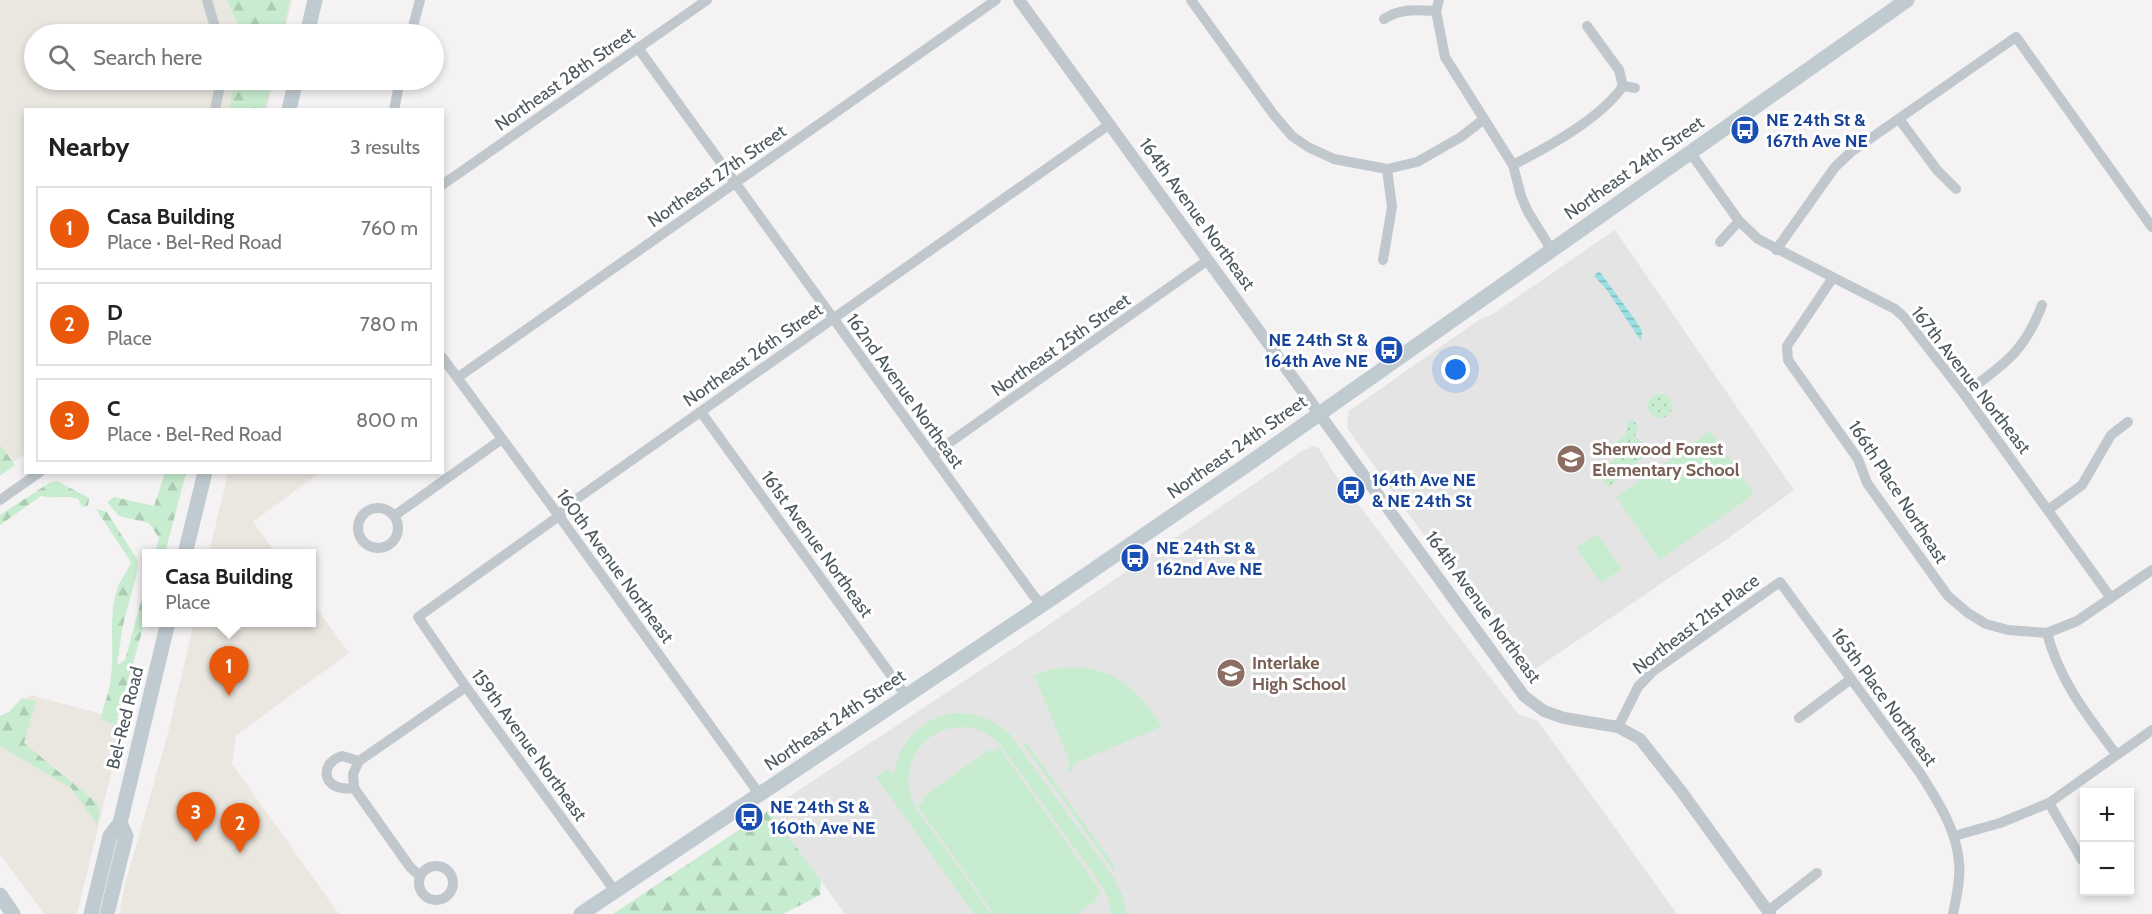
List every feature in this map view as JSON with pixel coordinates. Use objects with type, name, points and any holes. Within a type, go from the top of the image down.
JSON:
[{"type":"main road","points":[[309,24],[315,0]]},
{"type":"main road","name":"Northeast 24th Street","points":[[581,914],[1042,605],[1907,0]]},
{"type":"main road","points":[[289,108],[294,90]]},
{"type":"main road","points":[[186,549],[205,474]]},
{"type":"main road","name":"Bel-Red Road","points":[[91,914],[110,836],[120,823],[167,627]]},
{"type":"main road","name":"Bel-Red Road","points":[[107,914],[126,836],[120,823]]},
{"type":"main road","points":[[0,896],[14,914]]},
{"type":"street","points":[[207,0],[215,24]]},
{"type":"street","points":[[414,24],[420,0]]},
{"type":"street","name":"Northeast 28th Street","points":[[444,184],[707,0]]},
{"type":"street","name":"Northeast 27th Street","points":[[457,378],[996,0]]},
{"type":"street","name":"164th Avenue Northeast","points":[[1019,0],[1524,696],[1544,711],[1564,718],[1618,727],[1640,739],[1681,791],[1768,913]]},
{"type":"street","points":[[1191,0],[1274,116],[1292,136],[1308,147],[1335,159],[1387,169],[1417,162],[1461,137],[1484,119]]},
{"type":"street","points":[[1384,19],[1392,13],[1437,6],[1445,57],[1513,165],[1525,204],[1551,249]]},
{"type":"street","points":[[1587,26],[1619,70],[1623,86]]},
{"type":"street","points":[[1776,250],[1835,166],[1851,152],[2016,38],[2152,227]]},
{"type":"street","name":"162nd Avenue Northeast","points":[[638,48],[832,320],[1042,605]]},
{"type":"street","points":[[1513,165],[1549,147],[1612,101],[1623,86]]},
{"type":"street","points":[[1623,86],[1635,88]]},
{"type":"street","points":[[215,108],[219,90]]},
{"type":"street","points":[[394,108],[398,90]]},
{"type":"street","points":[[1899,119],[1937,170],[1956,189]]},
{"type":"street","name":"Northeast 26th Street","points":[[418,617],[559,516],[568,505],[1110,124]]},
{"type":"street","name":"167th Avenue Northeast","points":[[1690,152],[1740,221],[1758,239],[1832,279],[1895,309],[1914,329],[1964,394],[2111,598]]},
{"type":"street","points":[[1383,260],[1389,236],[1392,207],[1387,169]]},
{"type":"street","points":[[1720,242],[1740,221]]},
{"type":"street","name":"Northeast 25th Street","points":[[932,455],[1209,260]]},
{"type":"street","name":"166th Place Northeast","points":[[1832,279],[1786,346],[1788,360],[1858,459],[1868,483],[1948,596],[1968,614],[1986,624],[2008,630],[2048,633]]},
{"type":"street","points":[[1964,394],[2007,362],[2025,341],[2042,305]]},
{"type":"street","name":"160th Avenue Northeast","points":[[444,360],[760,795]]},
{"type":"street","name":"161st Avenue Northeast","points":[[701,412],[906,696]]},
{"type":"street","points":[[2048,510],[2082,485],[2111,435],[2127,422]]},
{"type":"street","points":[[394,516],[502,439]]},
{"type":"street","points":[[0,500],[37,474]]},
{"type":"street","points":[[2116,754],[2084,712],[2063,678],[2048,633],[2077,621],[2152,570]]},
{"type":"street","name":"Northeast 21st Place","points":[[1618,727],[1638,687],[1652,672],[1780,582]]},
{"type":"street","name":"165th Place Northeast","points":[[1780,582],[1920,773],[1938,803],[1954,836],[1960,864],[1953,914]]},
{"type":"street","name":"159th Avenue Northeast","points":[[418,617],[466,687],[615,891]]},
{"type":"street","points":[[1799,717],[1851,680]]},
{"type":"street","points":[[420,876],[410,867],[354,788],[353,774],[359,760],[466,687]]},
{"type":"street","points":[[1954,836],[2000,823],[2049,803],[2152,730]]},
{"type":"street","points":[[354,788],[344,790],[333,786],[328,778],[328,769],[333,760],[342,756],[359,760]]},
{"type":"street","points":[[2049,803],[2080,857]]},
{"type":"street","points":[[1768,913],[1817,873]]},
{"type":"shaded area","points":[[0,0],[292,0],[286,24],[24,24],[24,90],[272,90],[267,108],[24,108],[24,455],[0,472]]},
{"type":"shaded area","name":"Sherwood Forest Elementary School","points":[[1615,230],[1794,490],[1727,539],[1525,676],[1347,428],[1349,411],[1480,319],[1491,315]]},
{"type":"shaded area","name":"Interlake High School","points":[[1313,446],[1319,448],[1332,470],[1518,714],[1538,721],[1677,914],[845,914],[769,810],[1038,632],[1302,451]]},
{"type":"shaded area","points":[[228,474],[318,474],[253,522],[273,549],[210,549]]},
{"type":"shaded area","points":[[316,608],[349,653],[236,735],[232,764],[339,914],[119,914],[168,733],[193,627],[316,627]]},
{"type":"shaded area","points":[[30,695],[124,720],[77,914],[44,914],[0,854],[0,734],[81,785],[0,730],[0,722]]},
{"type":"green space","points":[[227,0],[290,0],[284,24],[238,24]]},
{"type":"green space","points":[[233,90],[270,90],[265,108],[229,108]]},
{"type":"green space","points":[[1660,394],[1665,395],[1671,401],[1671,411],[1665,417],[1660,418],[1655,417],[1649,411],[1648,406],[1649,401],[1655,395]]},
{"type":"green space","points":[[1633,420],[1638,426],[1635,436],[1643,444],[1643,456],[1631,468],[1631,472],[1608,487],[1594,467],[1612,462],[1616,458],[1616,444],[1626,435],[1627,422]]},
{"type":"green space","points":[[1710,431],[1754,494],[1660,560],[1616,497]]},
{"type":"green space","points":[[0,445],[15,465],[0,476]]},
{"type":"green space","points":[[165,474],[186,474],[166,549],[156,549],[159,538],[149,523],[119,516],[107,502],[114,497],[154,506]]},
{"type":"green space","points":[[57,481],[89,498],[88,506],[82,507],[78,499],[41,496],[0,525],[0,515],[49,483]]},
{"type":"green space","points":[[96,509],[107,512],[138,561],[123,625],[117,665],[125,660],[142,598],[143,627],[115,725],[101,719],[112,672],[112,622],[115,598],[119,584],[131,562]]},
{"type":"green space","points":[[1597,534],[1622,569],[1601,583],[1576,548]]},
{"type":"green space","points":[[1074,667],[1102,672],[1126,684],[1154,714],[1161,727],[1075,763],[1071,771],[1067,770],[1070,762],[1034,675],[1052,669]]},
{"type":"green space","points":[[22,698],[36,701],[24,743],[97,803],[100,813],[97,824],[71,788],[0,746],[0,716],[9,712]]},
{"type":"green space","points":[[951,713],[982,717],[996,723],[1009,733],[1114,878],[1123,897],[1126,914],[1111,914],[1109,901],[1102,886],[999,743],[980,731],[959,727],[934,734],[919,748],[910,766],[909,787],[913,803],[919,813],[991,914],[974,914],[876,777],[888,769],[894,776],[900,753],[912,735],[929,722]]},
{"type":"green space","points":[[1026,742],[1116,868],[1113,870],[1023,744]]},
{"type":"green space","points":[[999,747],[1101,892],[1095,897],[1097,900],[1077,914],[994,914],[917,805],[925,800],[923,797],[990,749],[992,752]]},
{"type":"green space","points":[[769,810],[821,881],[820,895],[783,914],[613,914]]},
{"type":"water","points":[[1598,272],[1636,321],[1642,331],[1641,341],[1607,290],[1594,276]]},
{"type":"place","name":"NE 24th St & 167th Ave NE","points":[[1745,130]]},
{"type":"place","name":"NE 24th St & 164th Ave NE","points":[[1389,350]]},
{"type":"place","name":"Sherwood Forest Elementary School","points":[[1571,459]]},
{"type":"place","name":"164th Ave NE & NE 24th St","points":[[1351,490]]},
{"type":"place","name":"NE 24th St & 162nd Ave NE","points":[[1135,558]]},
{"type":"place","name":"Interlake High School","points":[[1231,673]]},
{"type":"place","name":"Casa Building","points":[[229,696]]},
{"type":"place","name":"NE 24th St & 160th Ave NE","points":[[749,817]]},
{"type":"place","name":"C","points":[[196,842]]},
{"type":"place","name":"D","points":[[240,853]]}]
